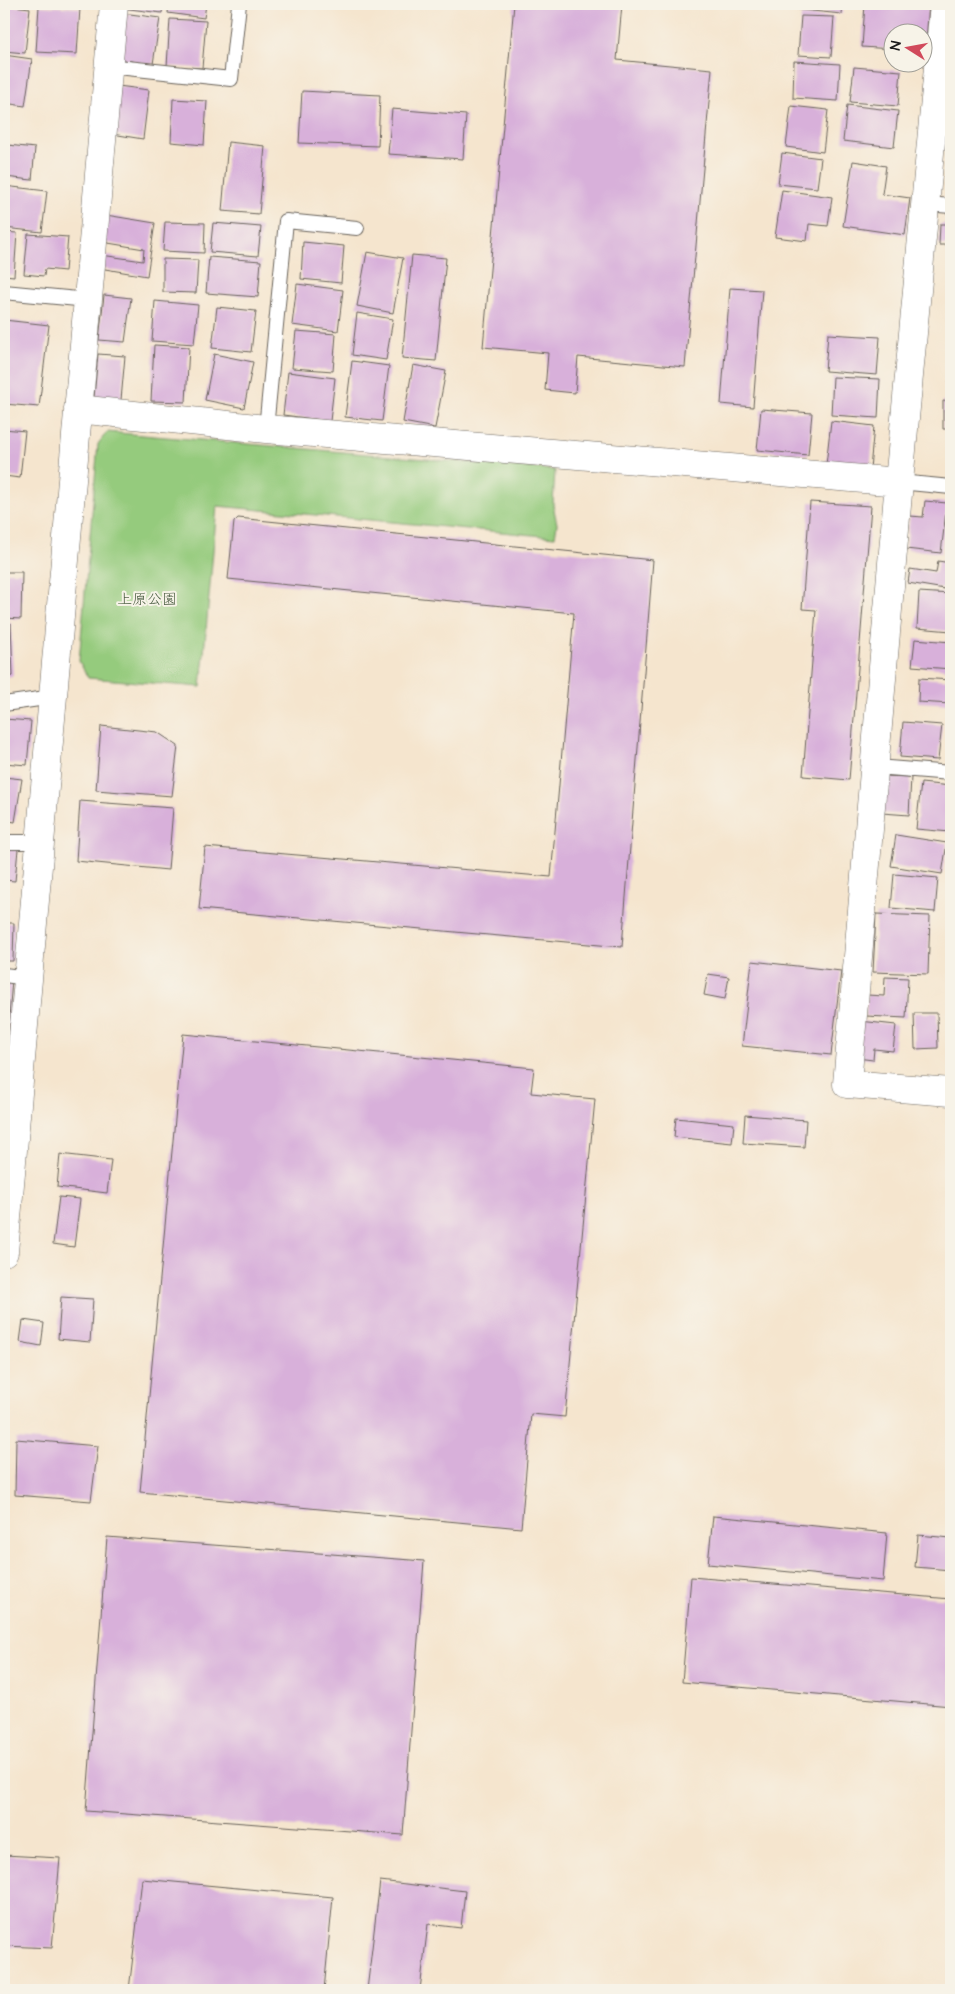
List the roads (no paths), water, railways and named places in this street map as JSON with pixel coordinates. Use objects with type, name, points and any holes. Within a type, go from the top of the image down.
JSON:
[{"type":"street","points":[[4,1252],[16,976],[40,842],[114,4]]},
{"type":"street","points":[[944,4],[939,205],[899,482],[848,1084],[951,1092]]},
{"type":"street","points":[[78,409],[266,430],[899,482]]},
{"type":"lane","points":[[108,66],[231,79],[239,4]]},
{"type":"lane","points":[[266,430],[286,221],[357,228]]},
{"type":"lane","points":[[4,292],[88,300]]},
{"type":"lane","points":[[899,482],[951,487]]},
{"type":"lane","points":[[4,704],[53,697]]},
{"type":"lane","points":[[876,767],[951,773]]},
{"type":"lane","points":[[4,842],[40,842]]},
{"type":"park label","name":"上原公園","points":[[147,599]]}]
